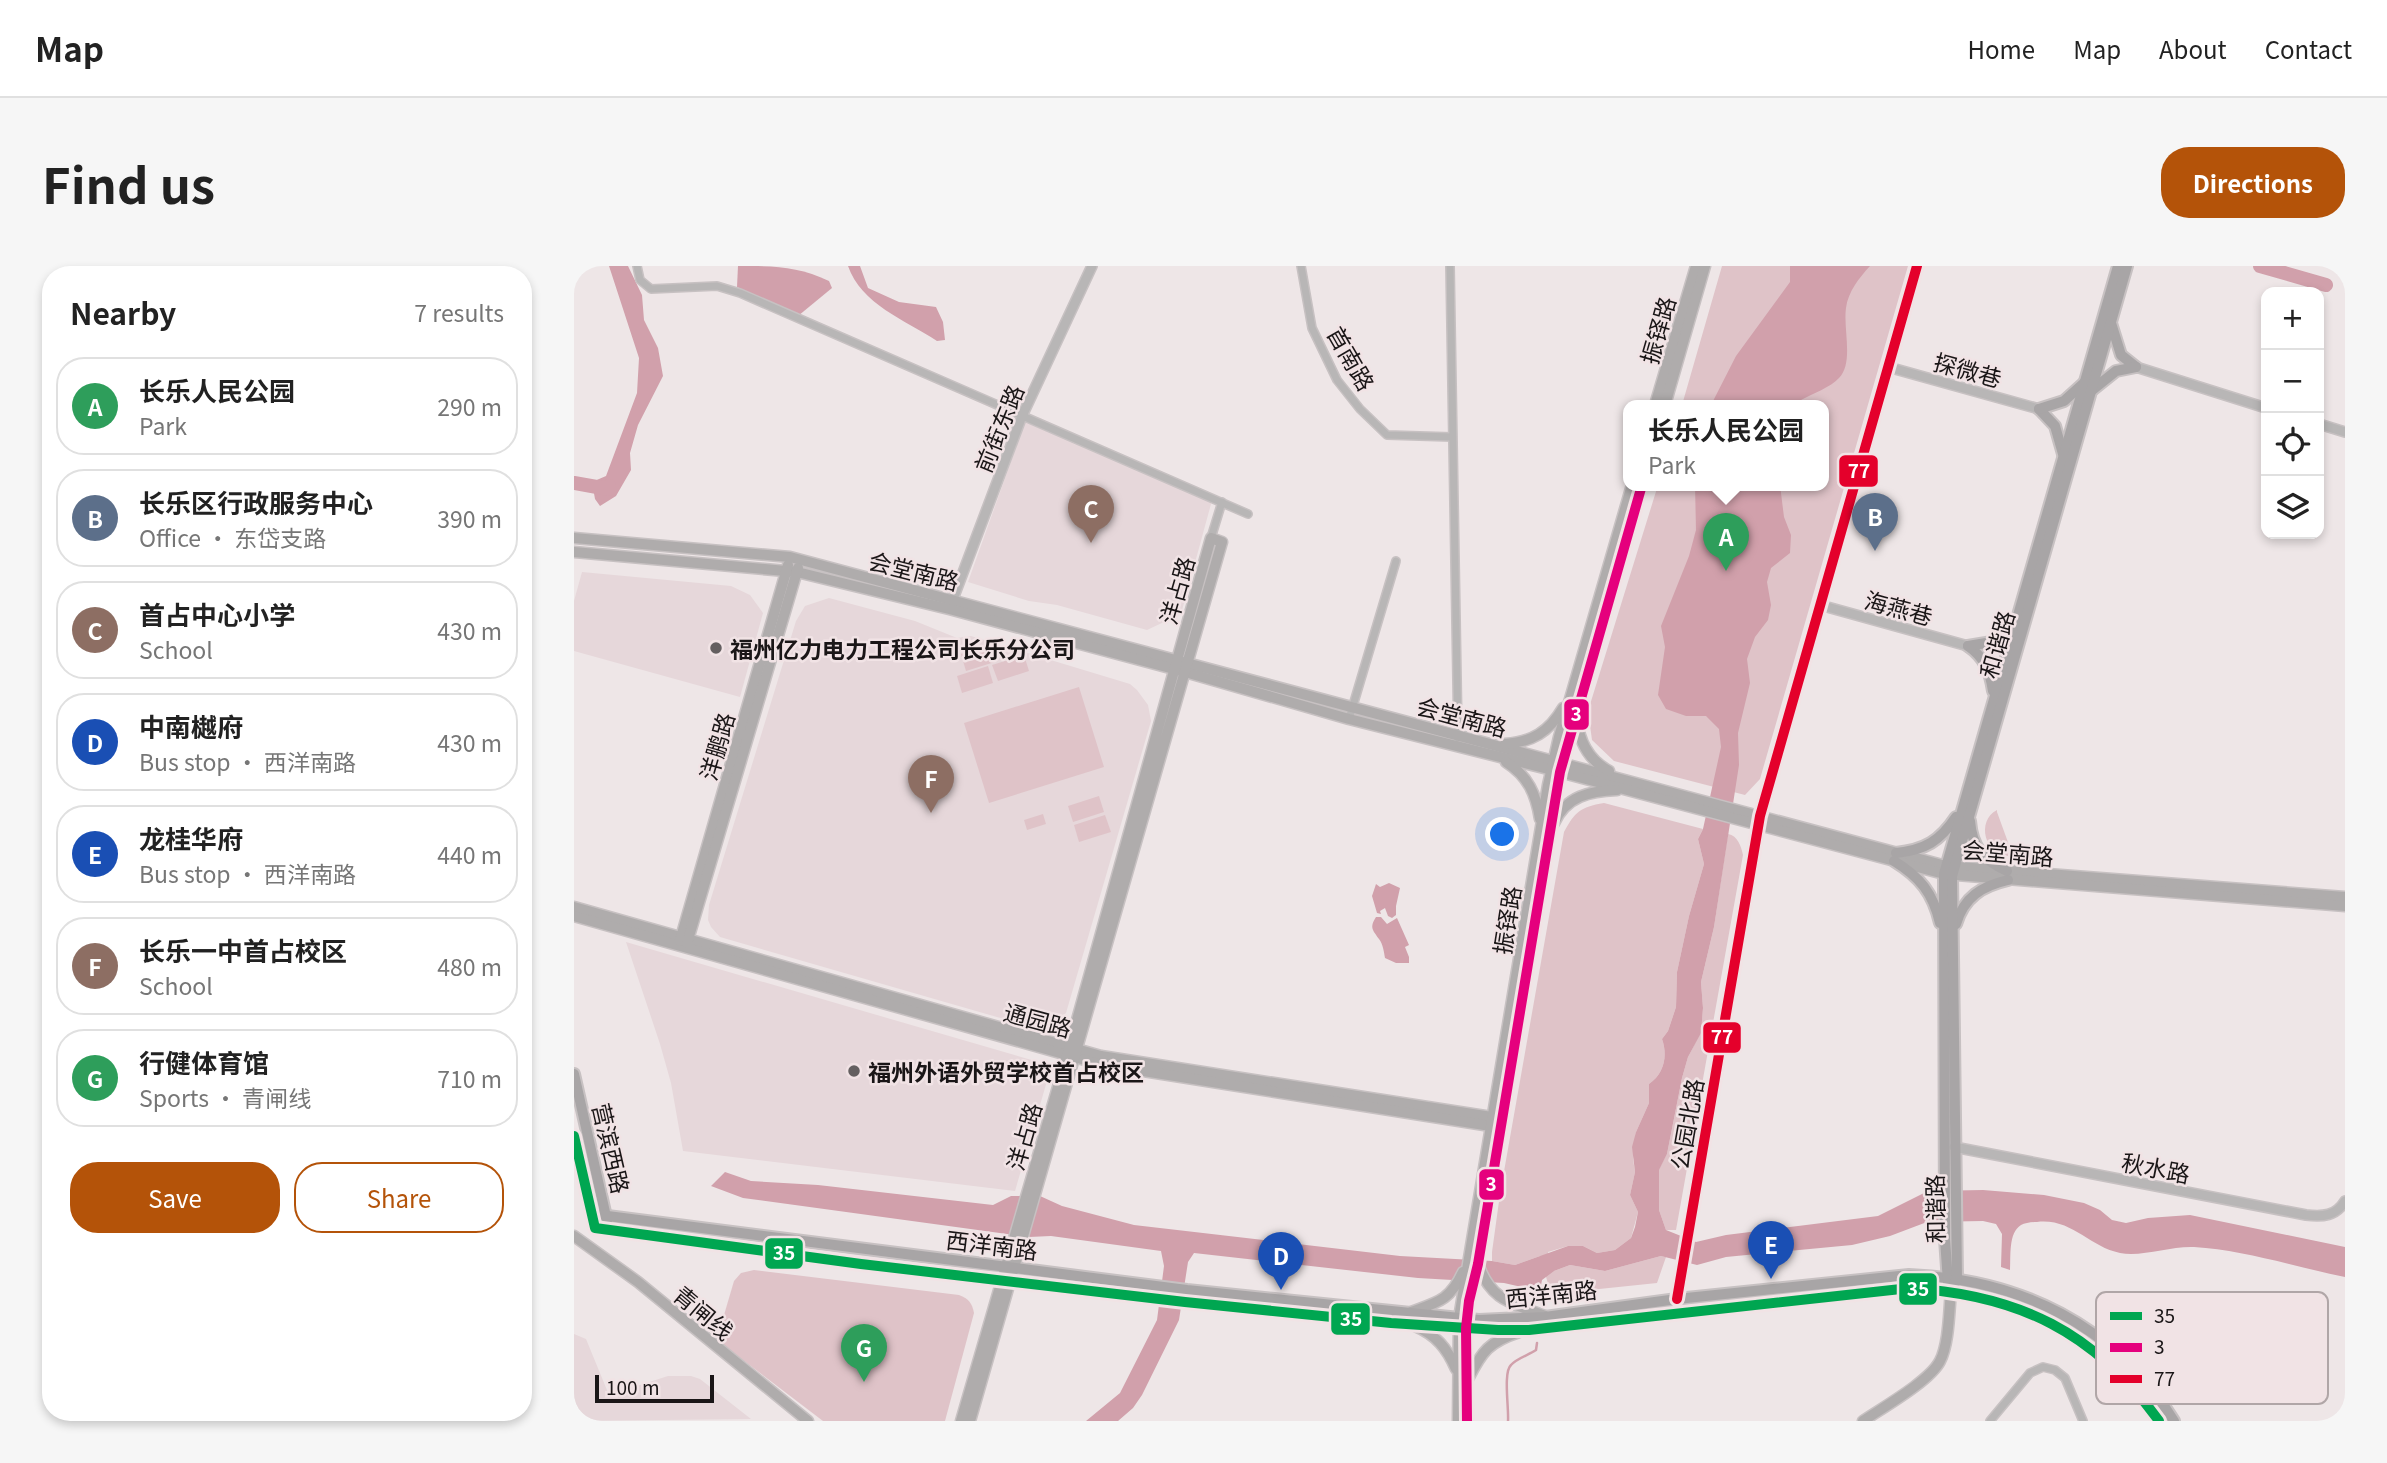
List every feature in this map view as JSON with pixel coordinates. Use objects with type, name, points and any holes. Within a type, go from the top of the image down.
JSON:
[{"type":"main road","name":"振铎路","points":[[1656,400],[1696,266]]},
{"type":"main road","name":"振铎路","points":[[1666,400],[1705,266]]},
{"type":"main road","name":"和谐路","points":[[1965,810],[2088,387],[2118,266]]},
{"type":"main road","name":"和谐路","points":[[1951,1292],[1948,942],[1950,871],[1994,696],[2063,456],[2111,322],[2127,266]]},
{"type":"main road","points":[[2111,322],[2118,351],[2136,367]]},
{"type":"main road","points":[[2063,456],[2055,426],[2039,409],[2064,401],[2116,371],[2136,367]]},
{"type":"main road","name":"振铎路","points":[[1462,1379],[1463,1323],[1469,1301],[1473,1263],[1557,766],[1572,692],[1630,491]]},
{"type":"main road","name":"振铎路","points":[[1557,766],[1580,701],[1640,491]]},
{"type":"main road","name":"会堂南路","points":[[574,538],[795,559],[1181,666],[1353,707],[1493,756],[1557,766]]},
{"type":"main road","name":"洋占路","points":[[970,1421],[1009,1267],[1181,666],[1211,538]]},
{"type":"main road","name":"会堂南路","points":[[574,552],[792,571],[950,604]]},
{"type":"main road","name":"洋鹏路","points":[[684,942],[795,559]]},
{"type":"main road","points":[[1968,646],[1992,642],[2016,620]]},
{"type":"main road","points":[[1968,646],[1988,667],[1994,696]]},
{"type":"main road","name":"会堂南路","points":[[1181,666],[1349,719],[1457,742],[1494,745],[1557,766],[1950,871],[2345,906]]},
{"type":"main road","points":[[1494,745],[1527,741],[1542,734],[1553,723],[1572,692]]},
{"type":"main road","points":[[1580,701],[1578,728],[1584,748],[1599,765],[1628,785]]},
{"type":"main road","points":[[1493,756],[1521,772],[1531,786],[1545,832]]},
{"type":"main road","points":[[1545,832],[1574,798],[1628,785]]},
{"type":"main road","points":[[1895,857],[1935,842],[1965,810]]},
{"type":"main road","points":[[1948,942],[1959,914],[1971,897],[2008,876],[1979,853],[1972,839],[1965,810]]},
{"type":"main road","points":[[1895,857],[1916,876],[1931,895],[1948,942]]},
{"type":"main road","name":"会堂南路","points":[[2008,876],[2345,897]]},
{"type":"main road","name":"通园路","points":[[574,907],[684,942],[1072,1053],[1497,1122]]},
{"type":"main road","name":"通园路","points":[[574,916],[684,942]]},
{"type":"main road","name":"和谐路","points":[[1948,942],[1954,1147],[1950,1188]]},
{"type":"main road","name":"营滨西路","points":[[574,1074],[609,1230]]},
{"type":"main road","name":"营滨西路","points":[[574,1136],[595,1228]]},
{"type":"main road","name":"西洋南路","points":[[592,1214],[1410,1319]]},
{"type":"main road","name":"西洋南路","points":[[595,1228],[861,1264],[1185,1302],[1529,1330],[1910,1288],[1951,1292],[2012,1307],[2068,1332],[2096,1354]]},
{"type":"main road","name":"青闸线","points":[[574,1236],[638,1282],[808,1421]]},
{"type":"main road","points":[[1466,1421],[1462,1379],[1445,1348],[1410,1319],[1446,1298],[1473,1263],[1495,1294],[1505,1301],[1545,1317]]},
{"type":"main road","name":"西洋南路","points":[[1463,1323],[1545,1317],[1676,1299],[1909,1275],[1952,1278],[2025,1297],[2056,1311],[2096,1336]]},
{"type":"main road","name":"洋占路","points":[[961,1421],[1006,1280]]},
{"type":"main road","points":[[1863,1421],[1908,1390],[1939,1363],[1944,1351],[1951,1292]]},
{"type":"main road","points":[[1458,1421],[1462,1379],[1481,1354],[1500,1338],[1529,1330]]},
{"type":"main road","name":"西洋南路","points":[[2146,1404],[2159,1421]]},
{"type":"main road","name":"西洋南路","points":[[2161,1404],[2174,1421]]},
{"type":"street","points":[[637,266],[640,280],[651,289],[717,286],[740,293],[1248,514]]},
{"type":"street","name":"前街东路","points":[[950,604],[1022,416],[1092,266]]},
{"type":"street","name":"首南路","points":[[1301,266],[1312,328],[1338,380],[1360,409],[1387,435],[1452,437]]},
{"type":"street","points":[[1450,266],[1457,742]]},
{"type":"street","name":"公园北路","points":[[1676,1299],[1759,820],[1917,266]]},
{"type":"street","name":"探微巷","points":[[1888,367],[2039,409]]},
{"type":"street","points":[[2136,367],[2261,406]]},
{"type":"street","points":[[2324,426],[2345,432]]},
{"type":"street","points":[[1211,538],[1222,502]]},
{"type":"street","points":[[1349,719],[1396,561]]},
{"type":"street","name":"海燕巷","points":[[1820,605],[1968,646]]},
{"type":"street","name":"秋水路","points":[[1954,1147],[2306,1215],[2329,1216],[2341,1208],[2345,1201]]},
{"type":"street","points":[[1990,1421],[2030,1373],[2043,1367],[2055,1370],[2065,1378],[2083,1421]]},
{"type":"shaded area","points":[[609,266],[628,266],[642,295],[644,320],[658,348],[663,376],[638,425],[630,453],[631,470],[616,496],[600,506],[595,499],[592,482],[606,476],[637,393],[639,358]]},
{"type":"shaded area","points":[[738,266],[796,270],[829,281],[832,288],[798,316],[737,287]]},
{"type":"shaded area","points":[[848,266],[860,266],[868,288],[899,302],[936,307],[943,322],[945,340],[937,341],[873,301],[854,279]]},
{"type":"shaded area","points":[[1722,266],[1908,266],[1760,779],[1745,795],[1614,761],[1592,740],[1588,711],[1656,491],[1829,491],[1829,400],[1683,400]]},
{"type":"shaded area","points":[[1790,266],[1870,266],[1847,302],[1847,355],[1843,372],[1836,381],[1801,400],[1714,400],[1736,356],[1790,282]]},
{"type":"shaded area","points":[[1025,422],[1210,500],[1181,614],[1147,630],[1057,605],[1029,601],[968,582]]},
{"type":"shaded area","points":[[1695,491],[1781,491],[1784,517],[1791,535],[1790,553],[1771,568],[1767,582],[1771,605],[1768,620],[1755,637],[1747,659],[1750,683],[1738,733],[1739,765],[1714,927],[1701,982],[1701,1033],[1688,1057],[1667,1154],[1659,1170],[1659,1210],[1666,1230],[1696,1242],[1726,1235],[1878,1216],[1928,1191],[1983,1190],[2044,1195],[2084,1203],[2100,1210],[2112,1220],[2126,1223],[2148,1218],[2190,1215],[2345,1247],[2345,1277],[2213,1249],[2185,1247],[2138,1254],[2120,1253],[2099,1245],[2070,1228],[2049,1222],[2027,1223],[2017,1229],[2011,1246],[2010,1270],[2001,1267],[2002,1234],[1996,1224],[1983,1221],[1927,1222],[1890,1236],[1852,1245],[1726,1257],[1697,1265],[1661,1256],[1605,1271],[1570,1265],[1554,1271],[1542,1280],[1540,1291],[1504,1283],[1418,1278],[1194,1253],[1188,1262],[1179,1320],[1142,1395],[1133,1408],[1118,1421],[1086,1421],[1120,1393],[1157,1320],[1164,1266],[1161,1251],[1051,1236],[1029,1237],[743,1198],[711,1186],[725,1172],[751,1181],[818,1185],[993,1205],[1011,1196],[1040,1196],[1062,1206],[1134,1225],[1400,1256],[1492,1261],[1515,1265],[1568,1246],[1583,1246],[1597,1253],[1615,1250],[1631,1238],[1635,1227],[1638,1212],[1630,1195],[1635,1172],[1632,1147],[1649,1103],[1649,1084],[1658,1075],[1663,1064],[1665,1052],[1662,1039],[1668,1031],[1676,1007],[1677,972],[1704,864],[1698,839],[1703,829],[1721,747],[1719,729],[1706,716],[1686,716],[1666,709],[1658,695],[1665,647],[1661,626],[1689,556],[1696,530]]},
{"type":"shaded area","points":[[582,572],[731,586],[750,595],[763,613],[740,697],[574,651],[574,601]]},
{"type":"shaded area","points":[[829,598],[915,621],[957,638],[971,636],[1130,684],[1148,705],[1151,721],[1066,1013],[1053,1025],[1035,1028],[720,937],[711,927],[708,920],[709,905],[796,621],[805,606]]},
{"type":"shaded area","points":[[992,644],[998,661],[966,671],[961,654]]},
{"type":"shaded area","points":[[1024,655],[1029,671],[998,681],[992,665]]},
{"type":"shaded area","points":[[988,666],[993,683],[962,693],[957,676]]},
{"type":"shaded area","points":[[1079,687],[1104,767],[989,803],[964,723]]},
{"type":"shaded area","points":[[1099,796],[1104,812],[1073,822],[1068,806]]},
{"type":"shaded area","points":[[1604,803],[1703,829],[1698,839],[1704,864],[1677,972],[1676,1007],[1668,1031],[1662,1039],[1665,1052],[1663,1064],[1658,1075],[1649,1084],[1649,1103],[1636,1132],[1633,1159],[1635,1172],[1630,1195],[1638,1212],[1631,1238],[1615,1250],[1597,1253],[1583,1246],[1568,1246],[1548,1252],[1554,1271],[1570,1265],[1605,1271],[1666,1257],[1657,1283],[1551,1294],[1540,1256],[1515,1265],[1492,1261],[1492,1252],[1564,832],[1579,812],[1589,806]]},
{"type":"shaded area","points":[[1997,810],[2013,856],[1996,852],[1986,838],[1986,822]]},
{"type":"shaded area","points":[[1043,814],[1046,824],[1027,830],[1024,820]]},
{"type":"shaded area","points":[[1105,815],[1111,832],[1079,842],[1074,825]]},
{"type":"shaded area","points":[[1728,834],[1737,839],[1743,855],[1676,1230],[1666,1230],[1659,1210],[1659,1169],[1667,1154],[1688,1057],[1701,1032],[1701,982],[1714,927]]},
{"type":"shaded area","points":[[1389,883],[1400,888],[1396,915],[1392,918],[1388,916],[1385,908],[1380,911],[1381,914],[1377,913],[1372,896],[1376,884],[1380,887]]},
{"type":"shaded area","points":[[1376,917],[1381,917],[1387,924],[1397,918],[1409,945],[1405,947],[1409,963],[1396,963],[1385,958],[1373,929]]},
{"type":"shaded area","name":"福州外语外贸学校首占校区","points":[[626,942],[1035,1061],[1047,1081],[1015,1191],[683,1151],[671,1083]]},
{"type":"shaded area","points":[[754,1270],[959,1295],[968,1300],[974,1313],[945,1421],[823,1421],[722,1344],[719,1332],[734,1281],[741,1273]]},
{"type":"shaded area","points":[[574,1334],[586,1339],[609,1395],[668,1376],[691,1376],[700,1379],[751,1419],[574,1421]]},
{"type":"waterway","points":[[2260,266],[2326,285]]},
{"type":"waterway","points":[[574,483],[608,489],[609,486]]},
{"type":"waterway","points":[[1508,1421],[1509,1369],[1516,1360],[1536,1350],[1537,1343]]},
{"type":"transit line","name":"77","points":[[1677,1299],[1760,816],[1917,266]]},
{"type":"transit line","name":"3","points":[[1467,1421],[1466,1328],[1469,1301],[1478,1264],[1560,772],[1640,491]]},
{"type":"transit line","name":"35","points":[[574,1136],[595,1228],[861,1264],[1185,1302],[1391,1323],[1498,1330],[1529,1330],[1910,1288],[1986,1299],[2020,1310],[2051,1324],[2096,1354]]},
{"type":"transit line","name":"35","points":[[2145,1404],[2159,1421]]},
{"type":"place","name":"首占中心小学","points":[[1091,543]]},
{"type":"place","name":"长乐区行政服务中心","points":[[1875,551]]},
{"type":"place","name":"长乐人民公园","points":[[1726,571]]},
{"type":"place","name":"福州亿力电力工程公司长乐分公司","points":[[716,648]]},
{"type":"place","name":"长乐一中首占校区","points":[[931,813]]},
{"type":"place","name":"福州外语外贸学校首占校区","points":[[854,1071]]},
{"type":"place","name":"龙桂华府","points":[[1771,1279]]},
{"type":"place","name":"中南樾府","points":[[1281,1290]]},
{"type":"place","name":"行健体育馆","points":[[864,1382]]}]
